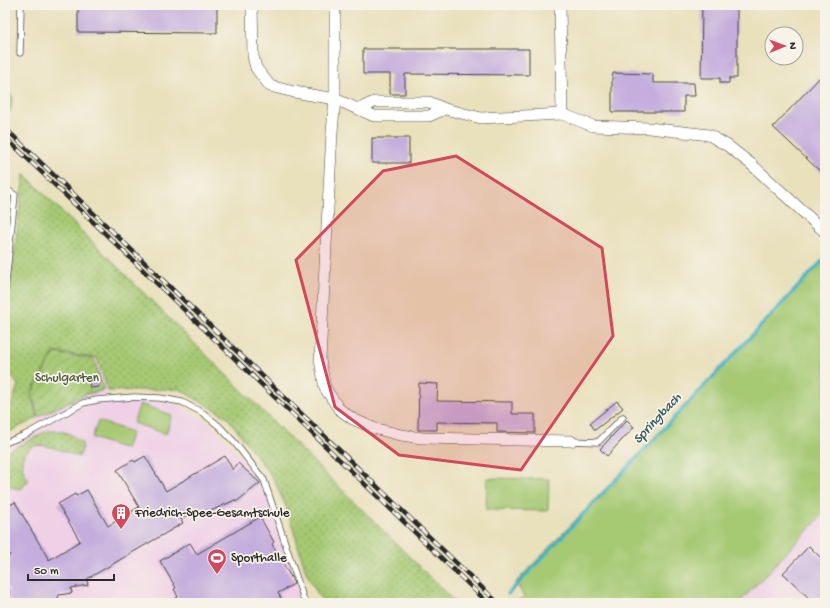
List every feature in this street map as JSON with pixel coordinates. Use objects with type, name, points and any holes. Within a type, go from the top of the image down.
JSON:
[{"type":"street","points":[[252,5],[252,56],[256,68],[270,86],[294,92],[335,98],[374,116],[429,116],[445,109],[481,118],[562,114],[593,126],[650,128],[709,135],[728,146],[751,164],[825,232]]},
{"type":"street","points":[[335,5],[335,98],[320,360],[325,388],[339,409],[353,419],[373,428],[401,435],[422,438],[570,441]]},
{"type":"street","points":[[560,5],[562,114]]},
{"type":"lane","points":[[20,53],[21,5]]},
{"type":"lane","points":[[5,188],[15,195],[5,290]]},
{"type":"lane","points":[[5,443],[25,435],[83,403],[97,400],[134,397],[160,398],[182,402],[203,413],[219,426],[235,443],[264,480],[305,603]]},
{"type":"lane","points":[[570,441],[598,442],[623,417]]},
{"type":"highlighted area","points":[[456,156],[602,248],[613,336],[521,470],[399,455],[335,407],[296,260],[383,171]]},
{"type":"shaded area","points":[[54,353],[96,359],[110,402],[143,400],[174,403],[212,425],[263,481],[302,597],[301,603],[5,603],[5,449],[40,431],[31,393]]},
{"type":"shaded area","points":[[825,512],[825,603],[739,603]]},
{"type":"green space","points":[[5,90],[13,97],[10,112],[5,107]]},
{"type":"green space","points":[[24,174],[456,603],[328,603],[319,597],[306,572],[287,509],[273,478],[227,417],[179,389],[108,391],[97,358],[54,352],[31,394],[37,418],[5,434],[5,415],[10,410],[18,385],[5,367],[5,331]]},
{"type":"green space","points":[[5,194],[9,196],[5,252]]},
{"type":"green space","points":[[825,260],[825,512],[739,603],[514,603],[524,597],[516,582]]},
{"type":"green space","name":"Schulgarten","points":[[54,353],[94,359],[104,390],[84,395],[38,417],[32,393]]},
{"type":"green space","points":[[140,404],[172,415],[166,434],[133,423]]},
{"type":"green space","points":[[98,421],[132,432],[126,449],[92,438]]},
{"type":"green space","points":[[47,431],[61,431],[70,434],[81,442],[83,447],[79,457],[47,446],[34,446],[30,448],[22,459],[23,471],[29,480],[21,489],[5,486],[5,453]]},
{"type":"green space","points":[[487,478],[549,479],[548,511],[486,510]]},
{"type":"building","points":[[78,5],[217,5],[217,33],[78,32]]},
{"type":"building","points":[[702,5],[737,5],[737,78],[729,78],[729,83],[720,83],[720,78],[701,78]]},
{"type":"building","points":[[363,49],[529,49],[529,75],[405,74],[405,94],[390,94],[390,74],[363,74]]},
{"type":"building","points":[[825,72],[825,176],[773,127]]},
{"type":"building","points":[[613,73],[653,74],[653,83],[694,83],[695,96],[684,96],[684,112],[612,112]]},
{"type":"building","points":[[372,138],[409,138],[409,163],[372,163]]},
{"type":"building","points":[[98,378],[99,387],[90,388],[89,379]]},
{"type":"building","points":[[419,383],[438,384],[437,401],[512,402],[512,414],[535,414],[535,433],[497,432],[497,423],[437,422],[437,430],[418,430]]},
{"type":"building","points":[[617,401],[623,408],[595,430],[590,423]]},
{"type":"building","points":[[627,420],[634,427],[607,456],[600,449]]},
{"type":"building","name":"Friedrich-Spee-Gesamtschule","points":[[145,456],[166,491],[225,456],[233,470],[238,463],[260,483],[236,502],[235,500],[213,510],[180,517],[183,523],[87,579],[88,585],[71,588],[72,593],[59,595],[56,603],[10,603],[9,588],[5,587],[5,560],[10,555],[5,547],[5,508],[15,502],[49,560],[80,541],[58,504],[75,494],[76,496],[87,490],[108,526],[139,507],[117,470],[133,460],[135,462]]},
{"type":"building","name":"Sporthalle","points":[[260,517],[274,542],[272,544],[294,584],[278,593],[281,598],[272,603],[168,603],[178,597],[174,589],[176,588],[160,561],[190,543],[197,554]]},
{"type":"building","points":[[809,546],[825,562],[825,603],[814,603],[783,573]]},
{"type":"waterway","name":"Springbach","points":[[508,594],[825,258]]},
{"type":"railway","points":[[5,128],[498,603]]},
{"type":"railway","points":[[5,137],[488,603]]},
{"type":"place","name":"Friedrich-Spee-Gesamtschule","points":[[121,530]]},
{"type":"place","name":"Sporthalle","points":[[217,575]]}]
